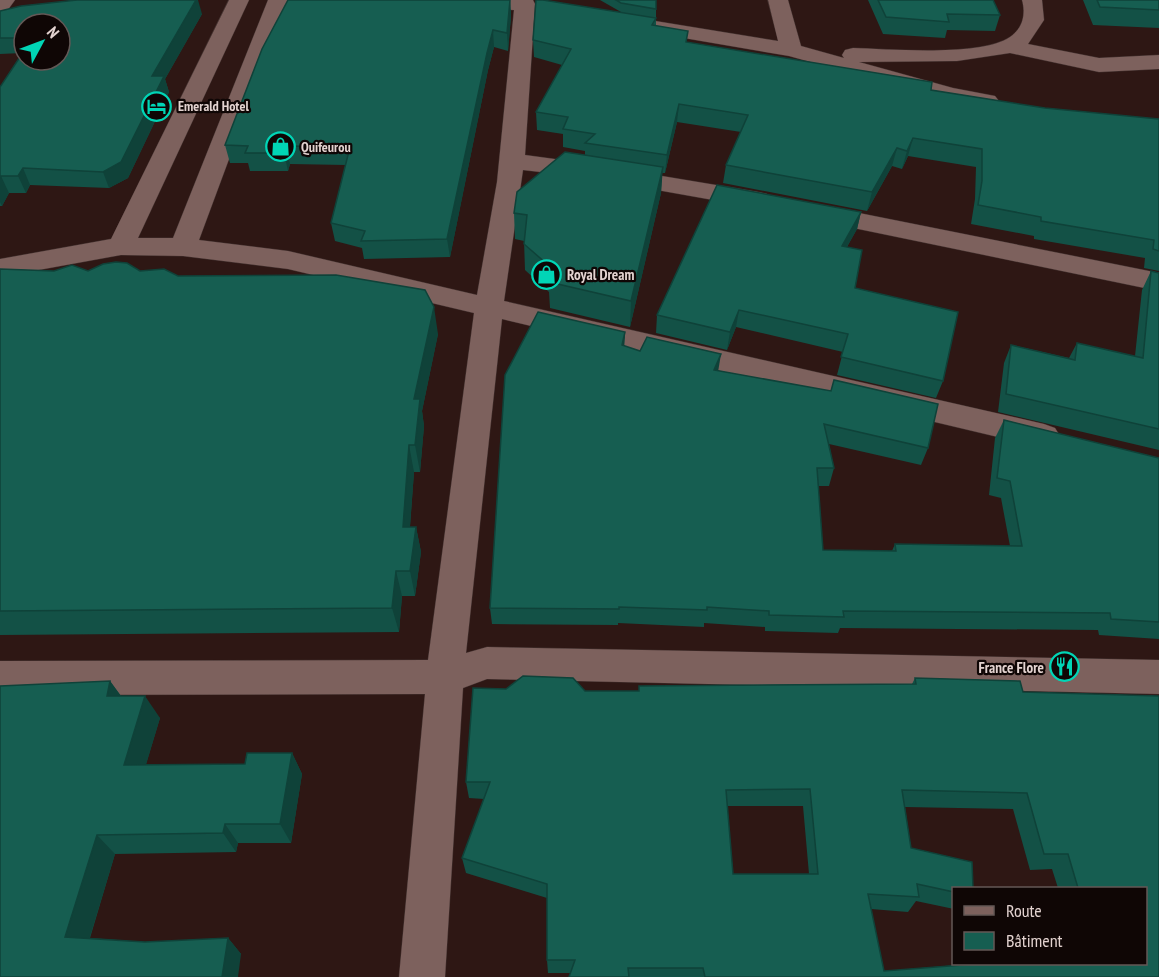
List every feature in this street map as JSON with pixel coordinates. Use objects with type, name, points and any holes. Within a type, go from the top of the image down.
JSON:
[{"type":"street","points":[[121,246],[238,0]]},
{"type":"street","points":[[183,248],[278,0]]},
{"type":"street","points":[[422,977],[445,677],[489,308],[499,261],[511,161],[518,47],[533,4],[430,0]]},
{"type":"street","points":[[778,0],[800,52]]},
{"type":"street","points":[[800,52],[942,54],[971,53],[1009,46],[1025,38],[1032,23],[1035,7],[1032,0]]},
{"type":"street","points":[[622,21],[800,52],[951,94],[1004,104]]},
{"type":"street","points":[[1009,46],[1099,65],[1159,62]]},
{"type":"street","points":[[511,161],[584,170],[787,206],[1159,282]]},
{"type":"street","points":[[0,268],[121,246],[183,248],[288,260],[1066,441]]},
{"type":"street","points":[[0,678],[445,677],[487,663],[1159,677]]},
{"type":"building","points":[[77,0],[196,0],[152,76],[164,76],[121,162],[103,172],[23,168],[18,176],[1,176],[0,178],[0,87],[12,69],[12,72],[72,72],[72,12],[12,12],[12,38],[0,38],[0,11],[21,6]]},
{"type":"building","points":[[288,0],[510,0],[507,33],[493,30],[447,239],[361,241],[365,231],[331,223],[350,147],[286,146],[284,153],[245,153],[248,146],[225,145],[262,49]]},
{"type":"building","points":[[536,0],[656,18],[652,25],[688,31],[686,42],[932,82],[931,90],[1045,108],[1159,119],[1159,251],[1153,249],[1154,240],[1041,221],[1041,217],[978,205],[982,181],[982,149],[913,138],[907,151],[897,148],[872,192],[726,165],[748,115],[679,104],[667,155],[585,143],[595,134],[563,129],[568,117],[536,112],[571,49],[533,40]]},
{"type":"building","points":[[616,0],[656,0],[656,9],[621,3]]},
{"type":"building","points":[[878,0],[993,0],[1000,15],[947,14],[949,22],[886,17]]},
{"type":"building","points":[[1097,0],[1159,0],[1159,10],[1100,7]]},
{"type":"building","points":[[565,152],[663,167],[631,301],[549,282],[555,271],[524,244],[527,215],[514,213],[517,192]]},
{"type":"building","points":[[717,185],[861,212],[842,246],[862,250],[855,288],[958,312],[943,381],[841,357],[848,334],[739,310],[730,332],[657,315]]},
{"type":"building","points":[[127,263],[140,271],[164,269],[178,276],[336,275],[425,290],[434,307],[414,399],[420,399],[415,445],[409,445],[403,527],[416,527],[410,571],[396,571],[392,608],[0,611],[0,269],[54,271],[72,265],[88,271],[103,264]]},
{"type":"building","points":[[1151,271],[1159,273],[1159,429],[1006,394],[1011,345],[1075,360],[1077,343],[1143,358]]},
{"type":"building","points":[[538,312],[625,332],[622,345],[640,351],[647,337],[721,354],[714,370],[831,391],[834,380],[938,404],[928,448],[824,424],[834,468],[817,468],[823,550],[896,551],[895,544],[1022,546],[1010,481],[997,478],[1004,420],[1159,458],[1159,622],[1111,619],[1110,613],[843,611],[844,617],[769,615],[769,611],[707,607],[707,610],[619,607],[619,609],[490,608],[505,375]]},
{"type":"building","points":[[523,676],[573,678],[585,691],[639,691],[639,686],[916,684],[915,678],[1020,681],[1023,692],[1159,696],[1159,977],[705,977],[703,968],[628,968],[629,977],[569,977],[575,960],[547,960],[547,884],[462,858],[490,782],[466,782],[473,688],[506,689]],"holes":[[[810,789],[818,874],[733,874],[726,790]],[[902,790],[1027,793],[1044,854],[1068,854],[1078,887],[1147,887],[1147,965],[963,965],[884,971],[868,894],[919,897],[917,884],[952,892],[952,887],[973,887],[972,862],[911,848]]]},
{"type":"building","points":[[110,681],[107,696],[145,696],[124,765],[245,764],[247,753],[292,753],[280,824],[225,824],[223,833],[97,835],[65,937],[145,942],[228,938],[222,977],[0,977],[0,686]]},
{"type":"place","name":"Emerald Hotel","points":[[157,106]]},
{"type":"place","name":"Quifeurou","points":[[280,147]]},
{"type":"place","name":"Royal Dream","points":[[546,274]]},
{"type":"place","name":"France Flore","points":[[1065,667]]}]
